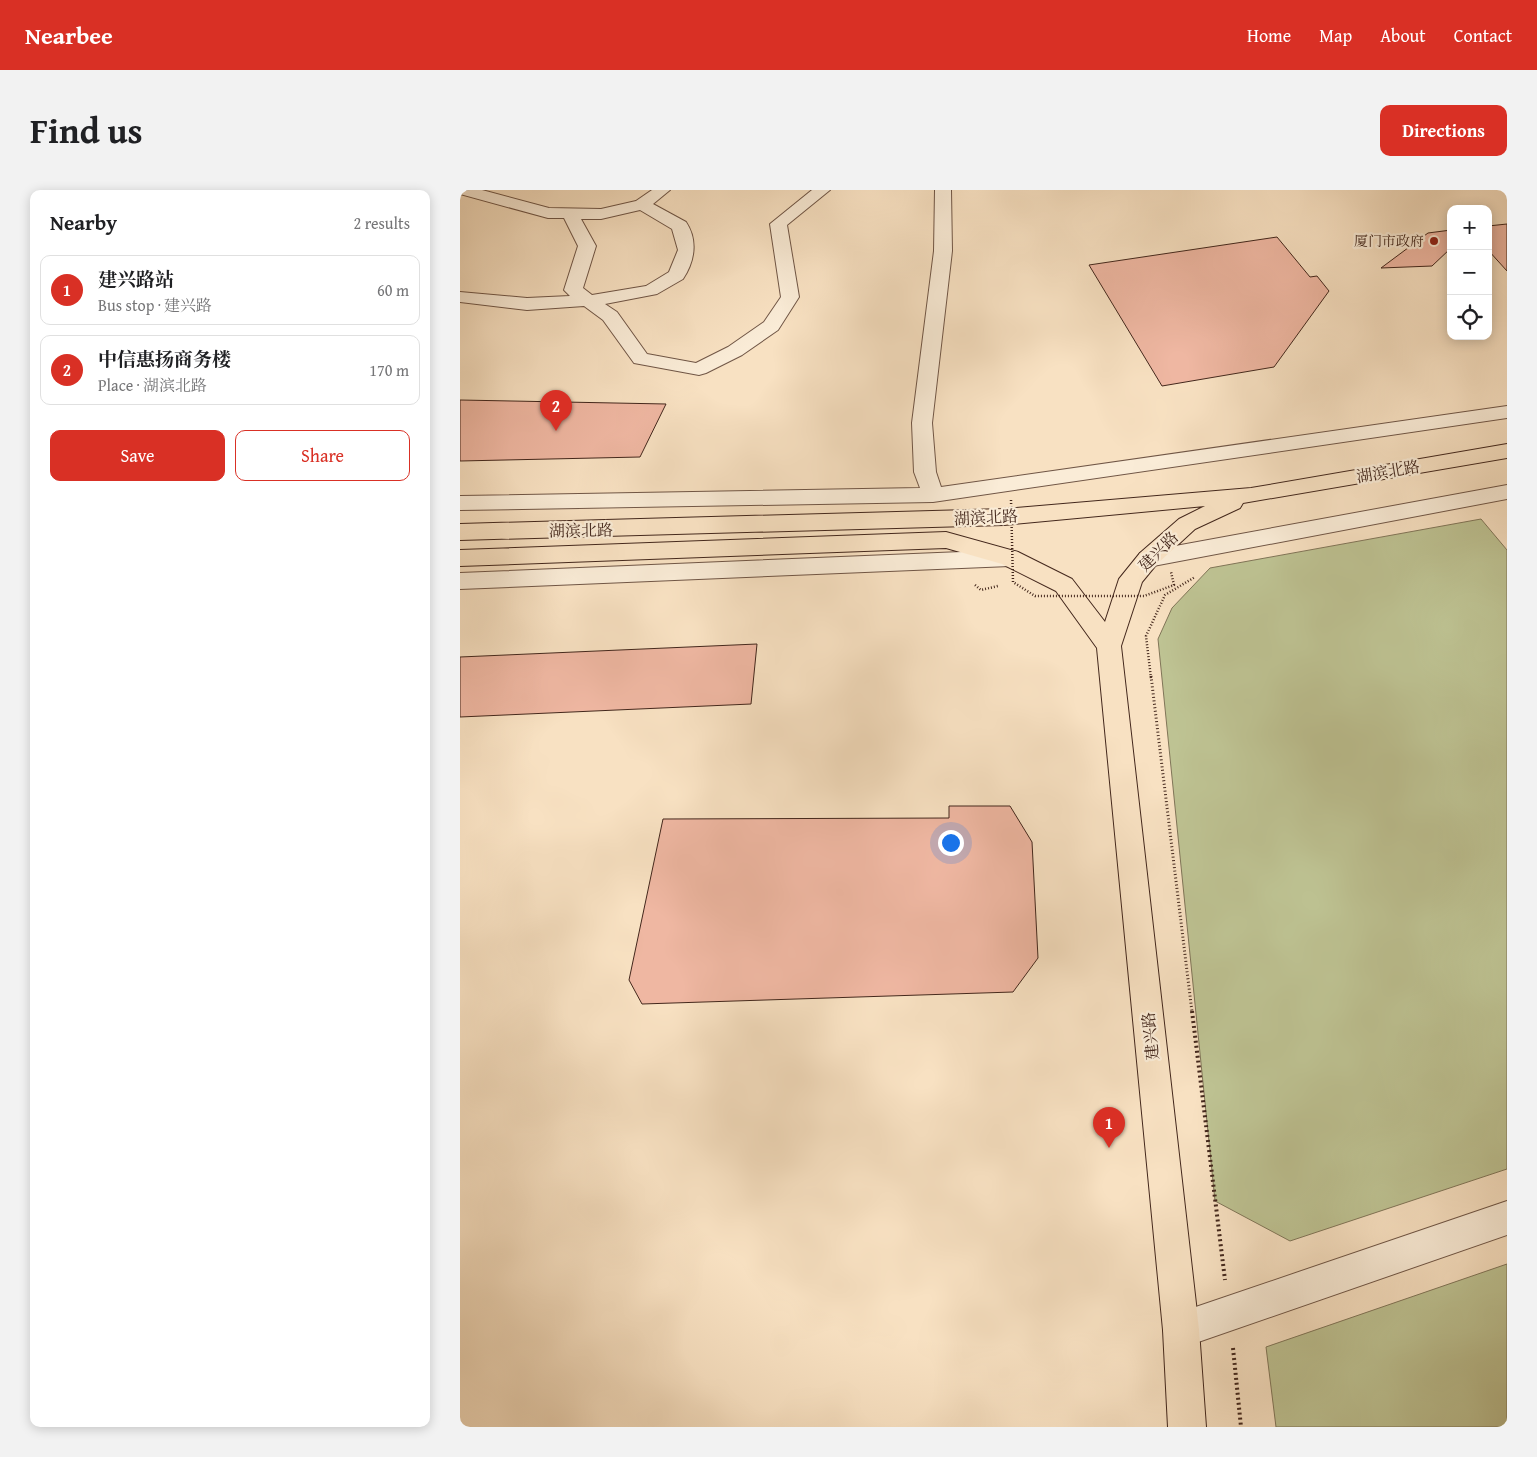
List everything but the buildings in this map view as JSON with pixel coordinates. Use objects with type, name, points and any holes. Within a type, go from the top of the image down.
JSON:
[{"type":"main road","name":"湖滨北路","points":[[460,532],[1004,517],[1250,495],[1507,451]]},
{"type":"main road","name":"建兴路","points":[[1187,1427],[1181,1330],[1109,646],[1131,579],[1148,559],[1187,524],[1250,495]]},
{"type":"main road","name":"湖滨北路","points":[[460,558],[946,540],[1010,558]]},
{"type":"main road","points":[[1010,558],[1064,585],[1109,646]]},
{"type":"street","points":[[464,190],[548,212],[600,214],[642,206],[662,190]]},
{"type":"street","points":[[570,213],[587,246],[572,290],[610,316],[641,359],[699,369],[735,352],[771,326],[790,298],[778,224],[822,190]]},
{"type":"street","points":[[933,495],[925,472],[922,423],[943,251],[943,190]]},
{"type":"street","points":[[460,297],[527,304],[588,301],[651,290],[678,275],[687,250],[680,226],[642,206]]},
{"type":"street","points":[[460,503],[933,495],[1507,412]]},
{"type":"street","points":[[1148,559],[1507,492]]},
{"type":"street","points":[[460,581],[1010,558]]},
{"type":"street","points":[[1181,1330],[1507,1218]]},
{"type":"path","points":[[1011,500],[1013,582],[1035,596],[1144,596],[1174,585],[1171,572]]},
{"type":"path","points":[[1202,573],[1165,595],[1146,636],[1229,1313],[1241,1427]]},
{"type":"green space","points":[[1481,519],[1507,550],[1507,1169],[1290,1241],[1215,1201],[1158,639],[1172,608],[1210,568]]},
{"type":"green space","points":[[1507,1264],[1507,1427],[1276,1427],[1266,1347]]},
{"type":"place","name":"厦门市政府","points":[[1434,241]]},
{"type":"place","name":"中信惠扬商务楼","points":[[556,431]]},
{"type":"place","name":"建兴路站","points":[[1109,1148]]}]
